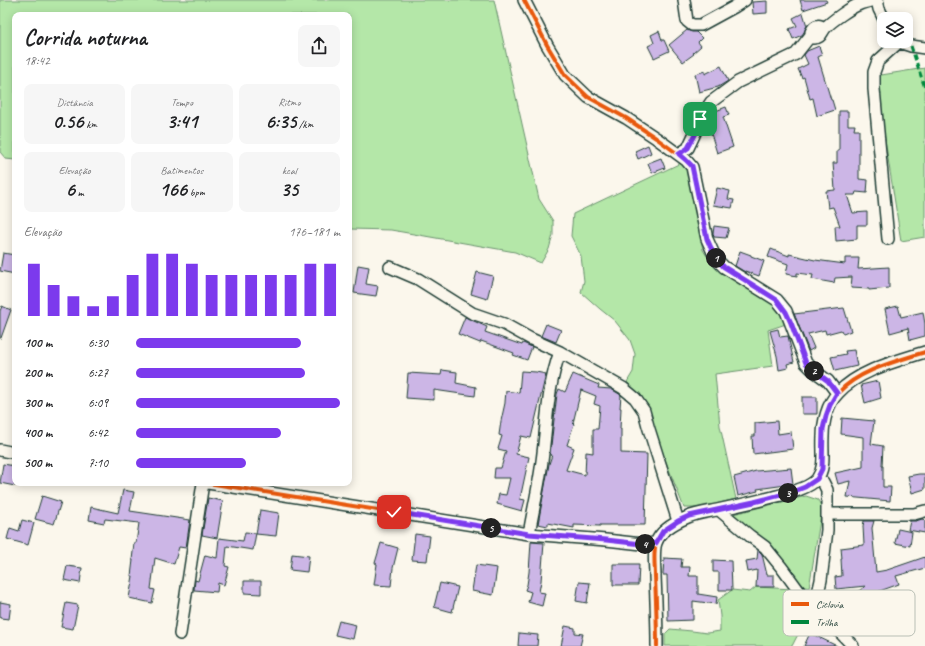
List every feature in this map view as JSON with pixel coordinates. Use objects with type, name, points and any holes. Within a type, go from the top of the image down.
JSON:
[{"type":"street","points":[[524,0],[565,75],[588,96],[626,118],[679,154],[692,166],[707,239],[716,259],[724,267],[777,300],[786,312],[806,363],[828,381],[837,393]]},
{"type":"street","points":[[684,0],[687,21],[692,25],[701,25],[745,0]]},
{"type":"street","points":[[679,154],[688,148],[696,133],[700,119],[711,102],[738,82],[796,54],[811,35],[812,38],[819,37],[824,28],[860,4],[876,0],[880,12]]},
{"type":"street","points":[[913,46],[925,48]]},
{"type":"street","points":[[888,239],[874,89],[874,72],[878,61],[892,48]]},
{"type":"street","points":[[390,266],[418,279],[472,313],[504,324],[560,352],[623,388],[635,398],[644,410],[678,521]]},
{"type":"street","points":[[529,534],[542,462],[549,395],[560,352]]},
{"type":"street","points":[[657,646],[654,558],[656,543],[663,531],[689,516],[792,492],[805,487],[817,479],[822,469],[823,429],[826,416],[837,393],[865,374],[886,365],[925,352]]},
{"type":"street","points":[[0,450],[12,452]]},
{"type":"street","points":[[817,479],[823,482],[827,500],[827,530],[818,590]]},
{"type":"street","points":[[180,634],[203,486]]},
{"type":"street","points":[[227,486],[529,534],[642,544],[656,543]]},
{"type":"street","points":[[719,510],[765,547],[798,590]]},
{"type":"street","points":[[827,514],[914,514],[925,511]]},
{"type":"street","points":[[844,636],[853,646]]},
{"type":"green space","points":[[0,0],[494,0],[539,199],[553,221],[553,235],[549,249],[541,263],[515,252],[391,230],[352,229],[352,12],[12,12],[12,160],[6,159],[0,152]]},
{"type":"green space","points":[[925,68],[925,237],[901,241],[875,76]]},
{"type":"green space","points":[[683,162],[690,181],[703,250],[713,265],[763,296],[775,306],[786,324],[768,330],[773,366],[715,374],[720,426],[736,499],[698,508],[684,508],[663,454],[653,423],[644,403],[627,382],[633,372],[635,354],[630,340],[615,321],[581,292],[584,281],[581,256],[571,236],[573,214]]},
{"type":"green space","points":[[806,496],[818,500],[822,508],[809,588],[805,587],[734,517],[733,514]]},
{"type":"green space","points":[[756,587],[793,589],[783,590],[783,636],[797,636],[792,646],[665,646],[665,634],[670,629],[707,633],[720,631],[718,600],[732,590],[750,592]]},
{"type":"building","points":[[800,0],[826,0],[827,2],[803,10]]},
{"type":"building","points":[[767,1],[767,13],[753,14],[752,2]]},
{"type":"building","points":[[803,13],[807,26],[802,35],[793,39],[789,29],[797,26],[793,18]]},
{"type":"building","points":[[687,30],[696,32],[702,38],[698,42],[701,46],[693,53],[694,54],[683,62],[669,45]]},
{"type":"building","points":[[659,31],[662,40],[664,40],[669,51],[654,58],[648,46],[654,43],[651,35]]},
{"type":"building","points":[[819,46],[822,55],[818,57],[835,110],[817,116],[813,98],[810,99],[804,77],[802,78],[798,69],[808,64],[804,55],[807,51]]},
{"type":"building","points":[[721,66],[728,81],[718,87],[699,92],[695,74],[705,71],[705,74]]},
{"type":"building","points":[[726,107],[729,115],[723,117],[733,147],[717,153],[708,124],[710,124],[708,119],[713,112]]},
{"type":"building","points":[[839,111],[848,111],[848,125],[855,125],[854,130],[859,130],[859,179],[868,180],[867,193],[856,192],[855,195],[847,195],[853,213],[867,212],[867,225],[857,225],[857,239],[836,241],[835,226],[840,226],[833,207],[828,208],[826,191],[835,190],[833,163],[837,163],[837,151],[839,151]]},
{"type":"building","points":[[648,145],[651,153],[638,159],[635,151]]},
{"type":"building","points":[[661,158],[665,168],[652,173],[648,163]]},
{"type":"building","points":[[717,188],[730,191],[728,199],[734,200],[732,208],[713,205]]},
{"type":"building","points":[[714,226],[729,228],[726,238],[714,237]]},
{"type":"building","points":[[771,249],[789,256],[789,254],[815,260],[845,264],[845,258],[859,258],[858,269],[889,267],[889,288],[869,290],[851,288],[852,277],[835,278],[834,283],[812,279],[813,275],[797,273],[797,276],[786,274],[788,264],[768,257]]},
{"type":"building","points":[[740,251],[764,261],[759,276],[745,272],[735,266]]},
{"type":"building","points":[[3,253],[12,254],[12,273],[0,271]]},
{"type":"building","points":[[358,265],[369,267],[366,284],[378,286],[376,296],[354,293]]},
{"type":"building","points":[[477,272],[493,276],[487,299],[471,294]]},
{"type":"building","points":[[2,306],[11,310],[0,338],[0,311]]},
{"type":"building","points":[[898,306],[901,317],[923,312],[925,336],[910,340],[908,328],[890,333],[885,309]]},
{"type":"building","points":[[844,308],[851,331],[843,334],[841,330],[826,334],[825,330],[808,334],[814,348],[809,351],[794,314]]},
{"type":"building","points":[[465,317],[487,327],[485,332],[532,347],[527,360],[513,355],[514,353],[481,341],[480,343],[458,334]]},
{"type":"building","points":[[546,324],[561,330],[556,342],[541,336]]},
{"type":"building","points":[[778,329],[780,337],[788,336],[794,362],[787,364],[788,368],[779,370],[770,331]]},
{"type":"building","points":[[854,350],[857,366],[835,371],[831,357],[846,354],[845,351]]},
{"type":"building","points":[[442,370],[457,372],[456,383],[476,387],[475,396],[434,390],[434,400],[406,398],[408,373],[441,375]]},
{"type":"building","points":[[521,371],[546,374],[531,438],[521,436],[516,454],[529,457],[520,499],[525,500],[522,511],[497,504],[499,494],[506,495],[510,478],[494,478],[495,468],[501,468],[506,451],[498,449],[502,436],[499,435],[506,391],[519,393]]},
{"type":"building","points":[[573,374],[599,385],[598,388],[611,389],[621,395],[621,453],[647,454],[645,525],[574,525],[574,528],[548,523],[548,526],[538,524],[552,455],[550,454],[557,394],[559,389],[565,392]],"holes":[[[581,390],[596,396],[594,404],[600,406],[598,429],[593,429],[593,453],[586,452],[585,475],[566,470],[574,448],[567,445],[574,424]]]},
{"type":"building","points":[[878,381],[881,398],[865,403],[861,385]]},
{"type":"building","points":[[802,397],[817,397],[817,414],[802,414]]},
{"type":"building","points":[[842,418],[874,421],[871,444],[883,446],[883,487],[891,487],[890,501],[847,497],[850,481],[838,484],[835,473],[863,467],[863,437],[841,434]]},
{"type":"building","points":[[777,421],[778,434],[791,432],[793,449],[753,454],[752,436],[755,436],[755,423]]},
{"type":"building","points":[[3,464],[12,466],[12,485],[0,483]]},
{"type":"building","points":[[791,468],[793,484],[757,489],[758,491],[738,496],[734,477],[756,471]]},
{"type":"building","points":[[925,474],[925,489],[912,493],[908,476]]},
{"type":"building","points":[[123,490],[134,492],[130,511],[190,520],[186,548],[179,547],[174,564],[155,558],[151,589],[155,590],[152,603],[129,598],[133,576],[131,576],[134,543],[136,543],[139,523],[105,519],[104,523],[89,520],[91,507],[118,513]]},
{"type":"building","points":[[42,496],[61,502],[54,524],[35,519]]},
{"type":"building","points":[[208,498],[223,501],[217,538],[202,535]]},
{"type":"building","points":[[260,510],[279,513],[276,536],[256,534]]},
{"type":"building","points":[[22,520],[34,523],[28,545],[7,539],[10,528],[19,531]]},
{"type":"building","points":[[925,520],[925,533],[908,530],[910,521]]},
{"type":"building","points":[[864,521],[874,521],[872,528],[876,572],[887,570],[925,557],[925,568],[896,576],[899,584],[883,590],[860,590],[866,586],[836,589],[835,577],[842,576],[841,548],[864,545]]},
{"type":"building","points":[[898,529],[912,532],[910,546],[895,543]]},
{"type":"building","points":[[245,532],[256,533],[253,550],[227,546],[225,566],[229,567],[224,585],[218,583],[217,592],[194,590],[195,580],[198,581],[205,555],[217,558],[219,538],[243,541]]},
{"type":"building","points":[[415,534],[430,536],[427,561],[412,560]]},
{"type":"building","points":[[531,542],[544,543],[539,592],[545,593],[542,606],[528,602],[531,592],[525,590],[529,572]]},
{"type":"building","points":[[381,543],[398,548],[393,568],[391,586],[374,585],[377,564],[375,563]]},
{"type":"building","points":[[758,550],[762,554],[767,575],[774,575],[774,587],[756,587],[757,570],[748,572],[746,561],[757,559]]},
{"type":"building","points":[[292,554],[309,556],[307,572],[290,570]]},
{"type":"building","points":[[664,558],[682,559],[681,567],[690,567],[689,576],[698,576],[698,594],[717,597],[716,604],[693,601],[693,620],[668,621],[667,575],[663,575]]},
{"type":"building","points":[[713,560],[731,561],[732,590],[719,590],[719,572],[713,572]]},
{"type":"building","points":[[613,564],[639,564],[638,585],[613,585]]},
{"type":"building","points":[[476,565],[497,568],[493,595],[472,591]]},
{"type":"building","points":[[67,566],[82,568],[80,583],[64,580]]},
{"type":"building","points":[[244,581],[261,581],[261,594],[244,593]]},
{"type":"building","points":[[579,582],[590,583],[587,603],[576,601]]},
{"type":"building","points":[[440,583],[458,587],[452,612],[434,607]]},
{"type":"building","points":[[0,602],[11,604],[9,619],[0,618]]},
{"type":"building","points":[[66,603],[78,605],[73,629],[61,627]]},
{"type":"building","points":[[339,621],[356,625],[353,639],[335,635]]},
{"type":"building","points":[[565,626],[575,628],[575,633],[583,634],[580,646],[561,646]]},
{"type":"building","points":[[519,633],[538,635],[537,646],[518,646]]},
{"type":"building","points":[[809,636],[816,636],[837,646],[804,646]]},
{"type":"marked path","points":[[912,48],[925,88]]},
{"type":"cycle path","points":[[524,0],[547,45],[565,75],[588,97],[626,118],[656,138],[686,160],[692,167],[707,239],[716,259],[724,267],[777,300],[786,311],[806,363],[828,381],[837,393]]},
{"type":"cycle path","points":[[657,646],[654,555],[656,543],[661,535],[674,524],[691,516],[796,491],[813,483],[817,479],[822,469],[824,425],[828,408],[834,397],[847,385],[867,372],[925,352]]},
{"type":"cycle path","points":[[227,486],[529,534],[642,544],[656,543]]},
{"type":"route","points":[[394,512],[529,534],[642,544],[656,543],[663,531],[689,516],[792,492],[805,487],[817,479],[822,469],[823,429],[826,416],[837,393],[828,381],[806,363],[786,312],[777,300],[724,267],[716,259],[707,239],[692,166],[679,154],[688,148],[696,133],[700,119]]}]
